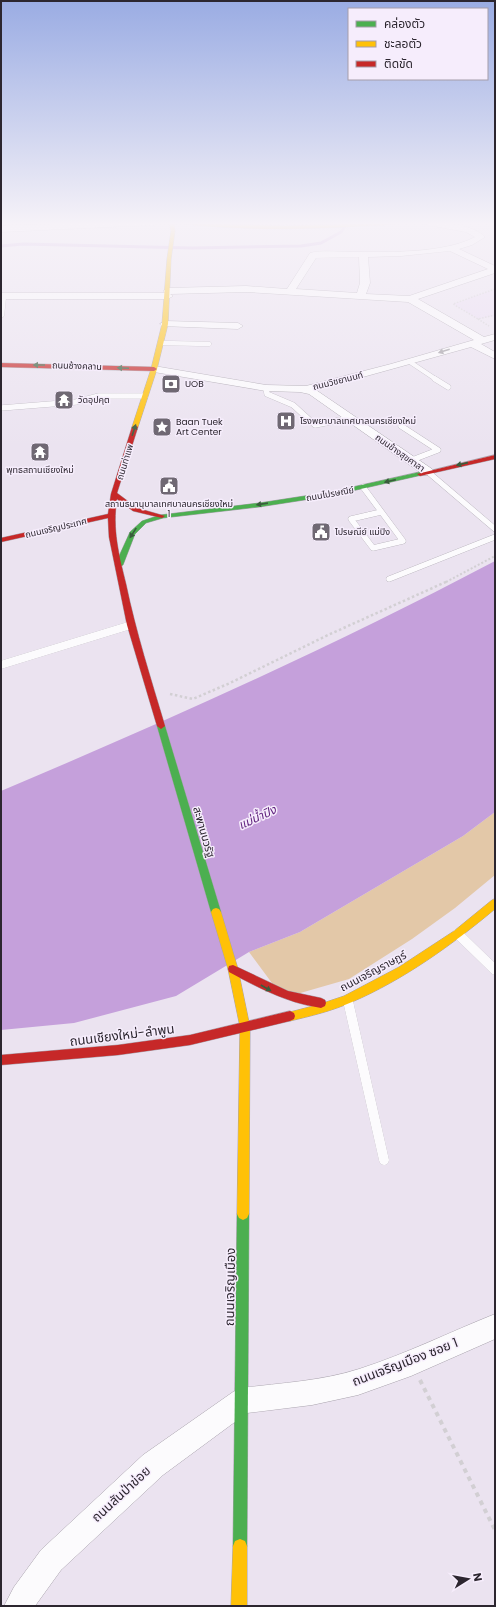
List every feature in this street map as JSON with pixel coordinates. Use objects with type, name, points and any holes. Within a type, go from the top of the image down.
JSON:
[{"type":"main road","name":"ถนนท่าแพ","points":[[153,701],[131,624],[114,548],[111,515],[114,494],[154,369],[165,324],[168,297]]},
{"type":"main road","name":"ถนนช้างคลาน","points":[[1,365],[154,369]]},
{"type":"main road","name":"ถนนไปรษณีย์","points":[[119,565],[132,533],[144,522],[162,516],[259,505],[363,488],[495,457]]},
{"type":"main road","name":"ถนนไปรษณีย์","points":[[114,494],[135,510],[162,516]]},
{"type":"main road","name":"ถนนเจริญประเทศ","points":[[1,540],[111,515]]},
{"type":"main road","name":"สะพานนวรัฐ","points":[[153,701],[232,969]]},
{"type":"main road","name":"ถนนเจริญราษฎร์","points":[[245,1027],[317,1010],[348,999],[403,970],[458,934],[495,903]]},
{"type":"main road","points":[[232,969],[249,977],[276,994],[299,1002],[321,1003],[348,999]]},
{"type":"main road","name":"ถนนเจริญเมือง","points":[[232,969],[245,1027],[239,1606]]},
{"type":"main road","name":"ถนนเชียงใหม่-ลำพูน","points":[[1,1060],[118,1050],[190,1040],[245,1027]]},
{"type":"street","points":[[377,297],[410,299],[416,297]]},
{"type":"street","points":[[410,299],[477,341],[495,356]]},
{"type":"street","points":[[165,324],[238,326]]},
{"type":"street","name":"ถนนวิชยานนท์","points":[[154,369],[266,388],[314,390],[477,341],[495,337]]},
{"type":"street","name":"ถนนข้างสุขศาลา","points":[[314,390],[428,472]]},
{"type":"street","name":"ถนนเจริญเมือง ซอย 1","points":[[242,1401],[312,1392],[358,1382],[493,1331]]},
{"type":"street","name":"ถนนสันป่าข่อย","points":[[19,1606],[51,1560],[153,1465],[242,1401]]},
{"type":"lane","points":[[2,315],[3,297]]},
{"type":"lane","points":[[161,342],[209,344]]},
{"type":"lane","points":[[410,362],[448,387]]},
{"type":"lane","points":[[266,388],[267,394],[294,405],[315,426],[351,418]]},
{"type":"lane","points":[[2,408],[76,402],[99,396],[145,396]]},
{"type":"lane","points":[[401,426],[438,450],[412,460]]},
{"type":"lane","points":[[428,472],[495,529]]},
{"type":"lane","points":[[363,488],[403,541],[373,548],[351,519],[381,512]]},
{"type":"lane","points":[[390,579],[495,537]]},
{"type":"lane","points":[[1,665],[131,624]]},
{"type":"lane","points":[[458,934],[495,970]]},
{"type":"lane","points":[[348,999],[384,1160]]},
{"type":"path","points":[[473,297],[453,304],[489,326]]},
{"type":"path","points":[[478,319],[495,315]]},
{"type":"path","points":[[150,690],[193,699],[230,683],[328,635],[438,586],[495,556]]},
{"type":"path","points":[[411,1363],[495,1530]]},
{"type":"shaded area","points":[[473,297],[495,297],[495,316],[478,319],[453,304]]},
{"type":"shaded area","points":[[495,812],[495,875],[455,908],[412,939],[349,979],[283,998],[249,952],[300,932],[463,836]]},
{"type":"water","name":"แม่น้ำปิง","points":[[495,561],[495,812],[463,836],[300,932],[249,952],[176,996],[74,1023],[1,1030],[1,791],[251,681],[374,623]]},
{"type":"traffic: fast","points":[[119,565],[132,533],[144,522],[162,516],[259,505],[330,494],[420,474]]},
{"type":"traffic: fast","points":[[161,726],[216,912]]},
{"type":"traffic: fast","points":[[240,1546],[243,1214]]},
{"type":"traffic: slow","points":[[135,427],[154,369],[165,324],[167,297]]},
{"type":"traffic: slow","points":[[290,1016],[317,1010],[348,999],[403,970],[458,934],[495,903]]},
{"type":"traffic: slow","points":[[216,912],[233,969],[245,1027],[243,1214]]},
{"type":"traffic: slow","points":[[239,1606],[240,1546]]},
{"type":"traffic: jam","points":[[1,365],[154,369]]},
{"type":"traffic: jam","points":[[135,427],[114,494],[111,515],[112,537],[131,625],[161,726]]},
{"type":"traffic: jam","points":[[420,474],[495,457]]},
{"type":"traffic: jam","points":[[114,494],[135,510],[162,516]]},
{"type":"traffic: jam","points":[[1,540],[111,515]]},
{"type":"traffic: jam","points":[[233,969],[285,995],[296,999],[321,1003]]},
{"type":"traffic: jam","points":[[1,1060],[118,1050],[190,1040],[290,1016]]},
{"type":"place","name":"UOB","points":[[171,384]]},
{"type":"place","name":"วัดอุปคุต","points":[[64,400]]},
{"type":"place","name":"โรงพยาบาลเทศบาลนครเชียงใหม่","points":[[286,421]]},
{"type":"place","name":"Baan Tuek Art Center","points":[[162,427]]},
{"type":"place","name":"พุทธสถานเชียงใหม่","points":[[40,452]]},
{"type":"place","name":"สถานธนานุบาลเทศบาลนครเชียงใหม่ 1","points":[[169,486]]},
{"type":"place","name":"ไปรษณีย์ แม่ปิง","points":[[321,532]]}]
